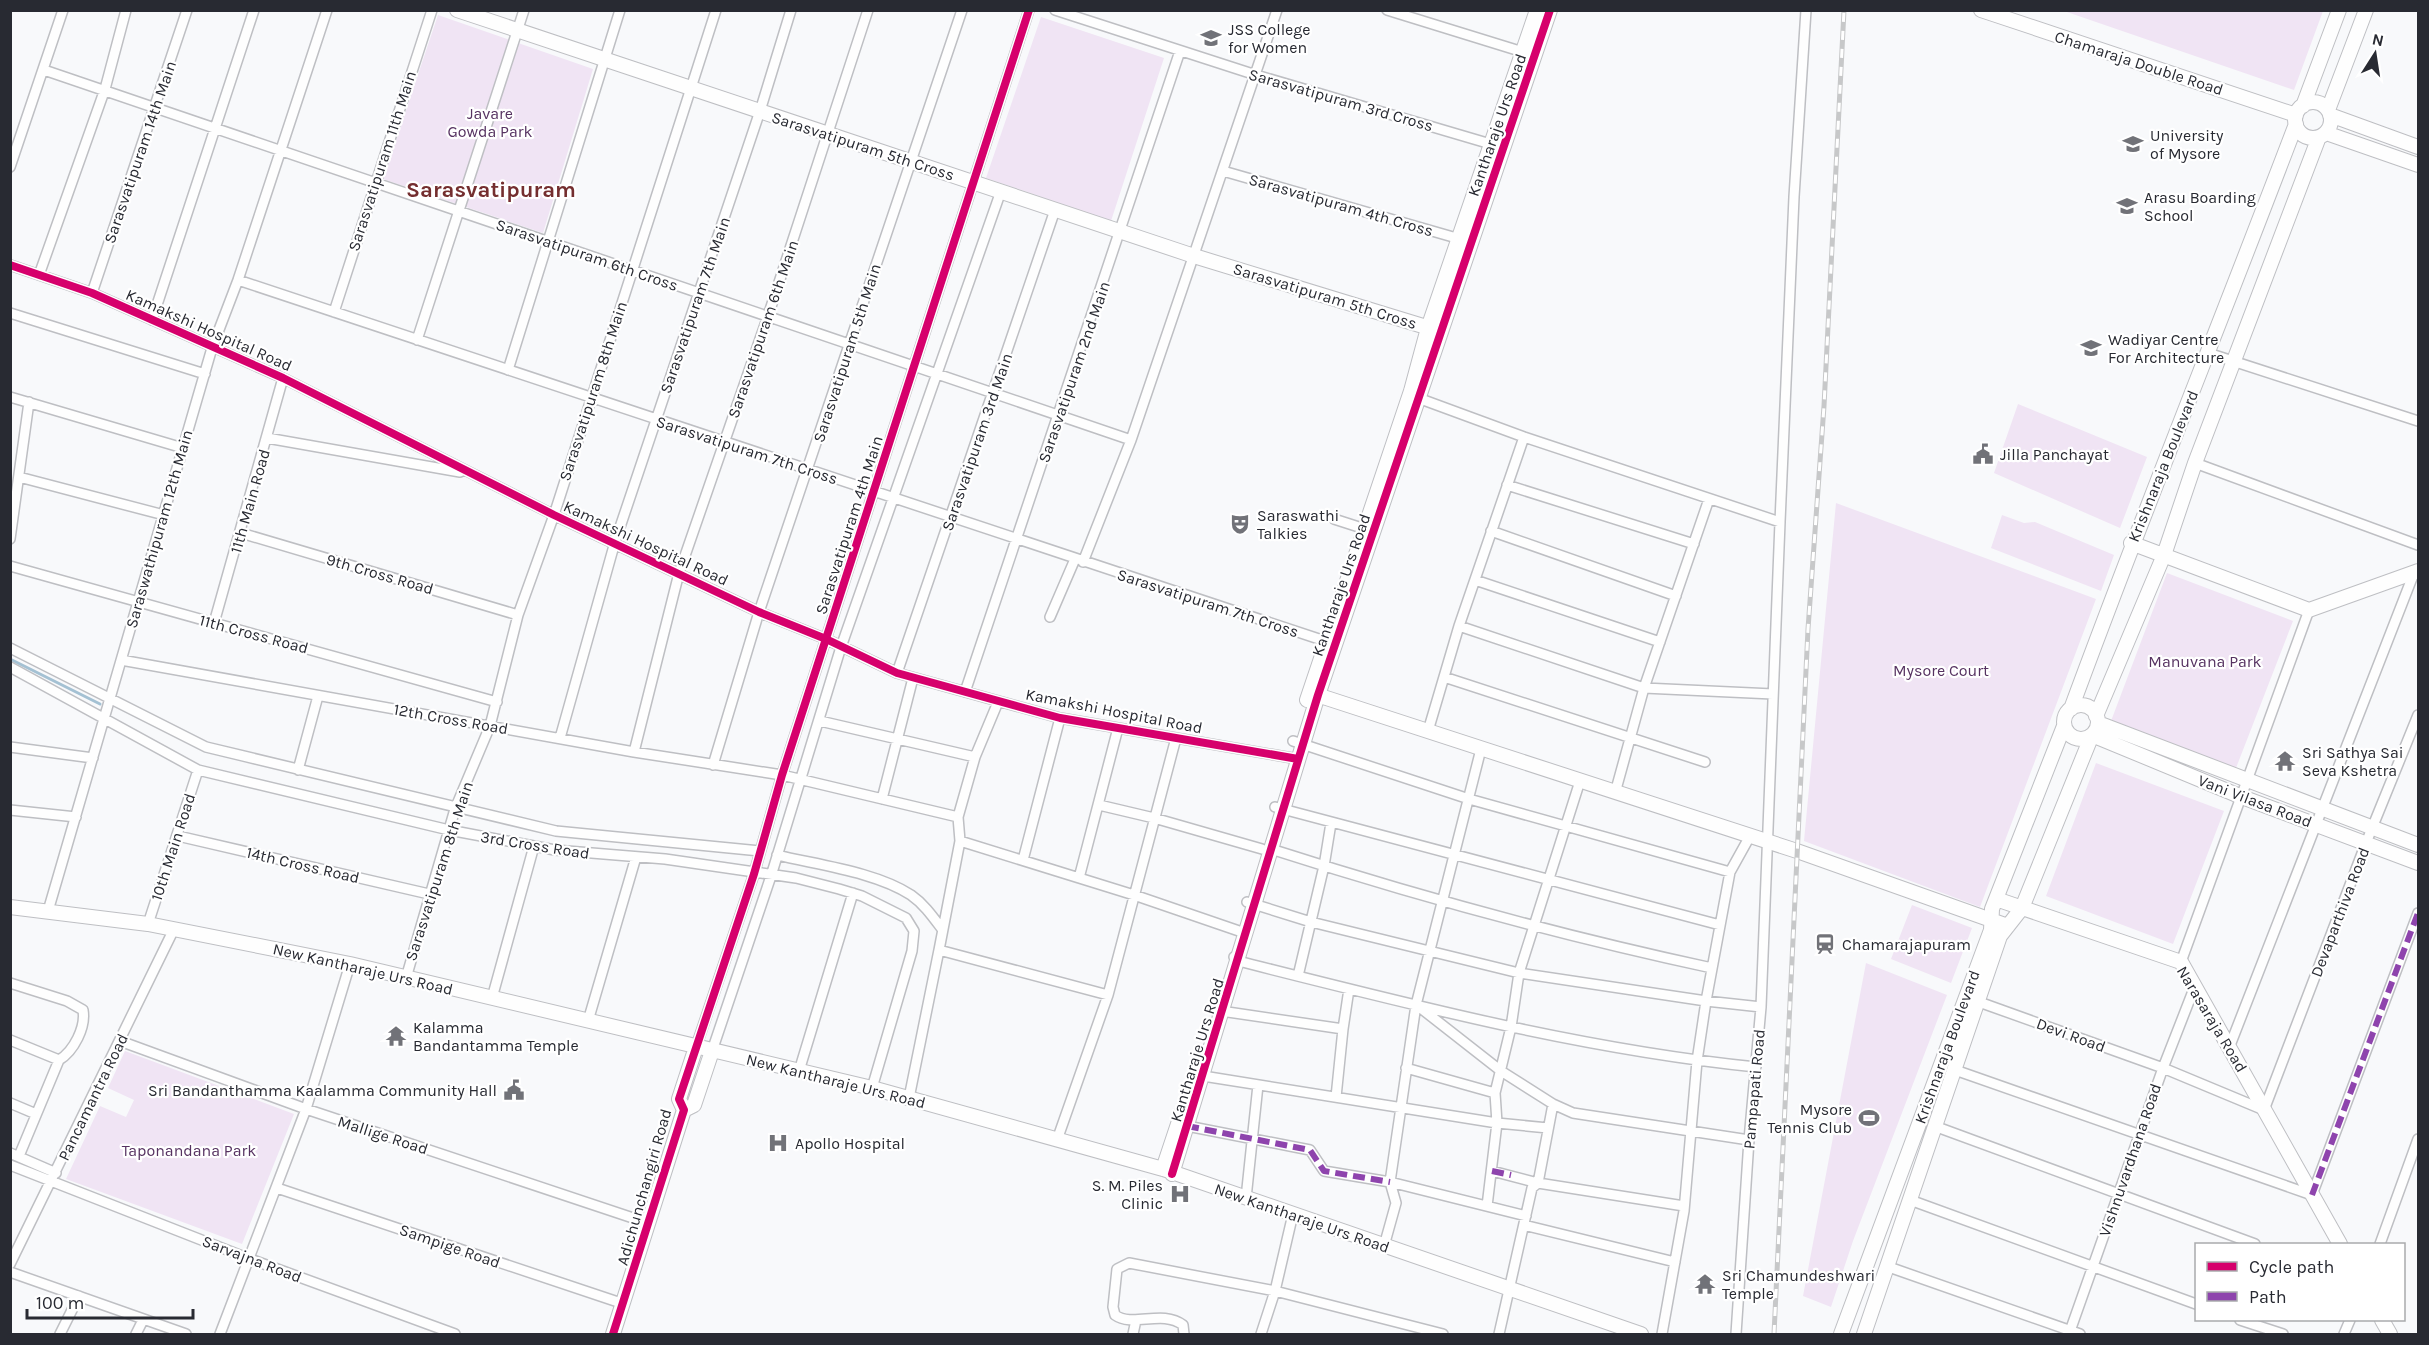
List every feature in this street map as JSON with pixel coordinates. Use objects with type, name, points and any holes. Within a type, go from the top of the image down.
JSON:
[{"type":"street","points":[[11,165],[63,10]]},
{"type":"street","points":[[39,275],[105,89],[126,10]]},
{"type":"street","name":"Sarasvatipuram 14th Main","points":[[92,293],[187,10]]},
{"type":"street","points":[[152,320],[254,10]]},
{"type":"street","name":"Saraswathipuram 12th Main","points":[[48,911],[212,348],[238,280],[327,10]]},
{"type":"street","name":"Sarasvatipuram 11th Main","points":[[334,312],[432,10]]},
{"type":"street","name":"Sarasvatipuram 5th Cross","points":[[457,10],[1194,256],[1434,330]]},
{"type":"street","points":[[417,340],[524,10]]},
{"type":"street","points":[[508,370],[550,242],[620,10]]},
{"type":"street","name":"Sarasvatipuram 8th Main","points":[[406,978],[455,809],[490,726],[518,615],[554,514],[716,10]]},
{"type":"street","name":"Sarasvatipuram 7th Main","points":[[560,738],[615,542],[760,111],[791,10]]},
{"type":"street","name":"Sarasvatipuram 6th Main","points":[[634,752],[679,573],[768,316],[868,10]]},
{"type":"street","name":"Sarasvatipuram 5th Main","points":[[713,765],[759,612],[851,345],[962,10]]},
{"type":"street","name":"Sarasvatipuram 4th Main","points":[[696,1047],[754,874],[782,775],[1029,10]]},
{"type":"street","name":"Sarasvatipuram 3rd Cross","points":[[1055,10],[1256,75],[1497,146]]},
{"type":"street","points":[[1050,616],[1079,561],[1131,440],[1277,10]]},
{"type":"street","points":[[1387,10],[1523,52]]},
{"type":"street","name":"Kantharaje Urs Road","points":[[1313,694],[1325,641],[1497,146],[1537,10]]},
{"type":"street","name":"Kantharaje Urs Road","points":[[1168,1172],[1219,1011],[1313,694],[1418,398],[1434,330],[1460,239],[1550,10]]},
{"type":"street","name":"Pampapati Road","points":[[1736,1335],[1749,1140],[1761,1007],[1770,843],[1780,522],[1794,208],[1806,10]]},
{"type":"street","name":"Chamaraja Double Road","points":[[1981,10],[2299,115]]},
{"type":"street","name":"Krishnaraja Boulevard","points":[[2071,709],[2131,543],[2208,353],[2339,10]]},
{"type":"street","points":[[2322,135],[2331,125],[2329,113],[2366,10]]},
{"type":"street","name":"Sarasvatipuram 2nd Main","points":[[965,692],[1180,51]]},
{"type":"street","name":"Sarasvatipuram 6th Cross","points":[[44,70],[1131,440]]},
{"type":"street","points":[[2418,147],[2329,113],[2314,103],[2299,115],[2307,137],[2322,135],[2418,165]]},
{"type":"street","name":"Krishnaraja Boulevard","points":[[1869,1333],[1886,1266],[1937,1127],[2000,936],[2022,908],[2096,725],[2164,555],[2196,463],[2322,135]]},
{"type":"street","name":"Sarasvatipuram 4th Cross","points":[[1223,171],[1460,239]]},
{"type":"street","name":"Sarasvatipuram 4th Main","points":[[712,1051],[802,780],[841,647],[1001,191]]},
{"type":"street","name":"Sarasvatipuram 3rd Main","points":[[897,673],[1055,210]]},
{"type":"street","name":"Kamakshi Hospital Road","points":[[10,265],[92,293],[283,378],[554,514],[759,612],[826,639],[897,673],[1060,718],[1293,758]]},
{"type":"street","name":"Sarasvatipuram 7th Cross","points":[[238,280],[1325,641]]},
{"type":"street","points":[[10,314],[205,374]]},
{"type":"street","points":[[2208,353],[2418,421]]},
{"type":"street","name":"11th Main Road","points":[[214,623],[283,378]]},
{"type":"street","points":[[10,397],[183,448]]},
{"type":"street","points":[[1418,398],[1524,437],[1780,522]]},
{"type":"street","points":[[10,539],[29,402]]},
{"type":"street","points":[[1428,731],[1459,626],[1524,437]]},
{"type":"street","points":[[267,438],[471,473]]},
{"type":"street","points":[[2196,463],[2418,545]]},
{"type":"street","points":[[19,477],[164,515]]},
{"type":"street","points":[[1507,485],[1694,544]]},
{"type":"street","points":[[1616,793],[1644,688],[1710,499]]},
{"type":"street","points":[[1334,519],[1365,529]]},
{"type":"street","points":[[1491,531],[1676,596]]},
{"type":"street","name":"9th Cross Road","points":[[241,533],[518,615]]},
{"type":"street","points":[[2131,543],[2310,610],[2416,572]]},
{"type":"street","name":"11th Cross Road","points":[[10,566],[497,702]]},
{"type":"street","points":[[2229,1048],[2416,572]]},
{"type":"street","points":[[1475,580],[1660,642]]},
{"type":"street","points":[[2181,962],[2310,610]]},
{"type":"street","points":[[1459,626],[1644,688],[1773,694]]},
{"type":"street","name":"3rd Cross Road","points":[[10,648],[206,747],[455,809],[556,831],[760,851]]},
{"type":"street","name":"12th Cross Road","points":[[121,660],[634,752],[782,775],[958,817]]},
{"type":"street","name":"3rd Cross Road","points":[[10,667],[198,770],[449,830],[534,846],[665,859],[754,874],[796,878],[853,893],[906,918],[914,931],[912,951],[872,1088]]},
{"type":"street","points":[[1444,677],[1705,762]]},
{"type":"street","points":[[882,799],[913,678]]},
{"type":"street","points":[[1313,694],[1750,836],[2008,926]]},
{"type":"street","points":[[298,770],[318,696]]},
{"type":"street","points":[[909,1098],[960,841],[958,817],[975,758],[998,702]]},
{"type":"street","points":[[2086,706],[2096,725],[2076,738],[2064,726],[2065,716],[2071,709],[2086,706]]},
{"type":"street","name":"Devaparthiva Road","points":[[2264,1110],[2366,843],[2418,715]]},
{"type":"street","points":[[1023,860],[1060,718]]},
{"type":"street","points":[[820,721],[975,758]]},
{"type":"street","name":"Vani Vilasa Road","points":[[2096,725],[2163,746],[2248,781],[2418,845]]},
{"type":"street","name":"Vani Vilasa Road","points":[[2096,725],[2242,797],[2418,863]]},
{"type":"street","name":"Krishnaraja Boulevard","points":[[1841,1335],[1990,930],[1996,898],[2064,726]]},
{"type":"street","points":[[1079,878],[1118,728]]},
{"type":"street","points":[[1057,1140],[1108,995],[1176,738]]},
{"type":"street","points":[[1298,743],[1469,799],[1730,872]]},
{"type":"street","points":[[10,747],[93,758]]},
{"type":"street","points":[[1384,1246],[1396,1203],[1390,1182],[1416,1005],[1482,749]]},
{"type":"street","name":"10th Main Road","points":[[148,924],[198,770]]},
{"type":"street","points":[[1487,1206],[1497,1123],[1495,1094],[1511,1027],[1519,973],[1580,781]]},
{"type":"street","points":[[1099,806],[1154,818],[1267,849],[1535,927],[1712,968]]},
{"type":"street","points":[[1279,808],[1454,857],[1720,925]]},
{"type":"street","points":[[10,810],[76,817]]},
{"type":"street","points":[[1298,976],[1324,866],[1331,823]]},
{"type":"street","name":"14th Cross Road","points":[[178,836],[429,894]]},
{"type":"street","points":[[1662,1335],[1684,1206],[1697,1061],[1706,1001],[1730,872],[1750,836]]},
{"type":"street","points":[[960,841],[1134,895],[1239,931]]},
{"type":"street","points":[[492,998],[534,846]]},
{"type":"street","points":[[777,855],[882,881],[911,895],[927,909],[942,929]]},
{"type":"street","points":[[588,1021],[636,857]]},
{"type":"street","points":[[799,1071],[853,893]]},
{"type":"street","name":"Narasaraja Road","points":[[1996,898],[2181,962],[2339,1243]]},
{"type":"street","points":[[1251,902],[1311,922],[1519,973],[1761,1007]]},
{"type":"street","name":"Kantharaje Urs Road","points":[[1235,958],[1239,931],[1251,902]]},
{"type":"street","name":"New Kantharaje Urs Road","points":[[10,907],[148,924],[350,964],[872,1088],[1168,1172],[1641,1335]]},
{"type":"street","points":[[1955,1070],[2312,1195],[2418,913]]},
{"type":"street","name":"Pancamantra Road","points":[[10,1264],[174,929]]},
{"type":"street","points":[[939,950],[1108,995]]},
{"type":"street","points":[[1235,958],[1349,989],[1511,1027],[1697,1061],[1756,1067]]},
{"type":"street","points":[[220,1335],[306,1109],[350,964]]},
{"type":"street","points":[[10,983],[68,1001],[83,1010],[84,1020],[75,1043],[68,1055],[59,1060],[36,1114],[15,1155],[56,1173]]},
{"type":"street","name":"Vishnuvardhana Road","points":[[2070,1333],[2163,1068],[2195,986]]},
{"type":"street","points":[[1336,1097],[1349,989]]},
{"type":"street","name":"Devi Road","points":[[1979,1002],[2163,1068],[2264,1110]]},
{"type":"street","points":[[1416,1005],[1501,1071],[1553,1104],[1573,1113],[1749,1140]]},
{"type":"street","points":[[1219,1011],[1343,1029]]},
{"type":"street","name":"Kantharaje Urs Road","points":[[1168,1172],[1187,1126],[1203,1076],[1219,1011]]},
{"type":"street","points":[[10,1040],[59,1060]]},
{"type":"street","name":"Mallige Road","points":[[120,1041],[306,1109],[648,1223]]},
{"type":"street","name":"Adichunchangiri Road","points":[[613,1335],[684,1110],[679,1099],[696,1047]]},
{"type":"street","name":"Adichunchangiri Road","points":[[684,1110],[694,1105],[712,1051]]},
{"type":"street","points":[[1406,1068],[1495,1094]]},
{"type":"street","points":[[1203,1076],[1497,1123],[1548,1128]]},
{"type":"street","points":[[1245,1198],[1258,1085]]},
{"type":"street","points":[[10,1103],[36,1114]]},
{"type":"street","points":[[1499,1335],[1532,1188],[1538,1183],[1553,1104]]},
{"type":"street","points":[[1187,1126],[1310,1150],[1324,1171],[1390,1182],[1487,1206],[1525,1221],[1675,1262]]},
{"type":"street","points":[[1937,1127],[2119,1192],[2250,1243]]},
{"type":"street","points":[[2381,1243],[2418,1139]]},
{"type":"street","name":"Sarvajna Road","points":[[11,1166],[250,1259],[455,1335]]},
{"type":"street","points":[[1492,1171],[1538,1183],[1684,1206]]},
{"type":"street","name":"Sampige Road","points":[[277,1188],[624,1304]]},
{"type":"street","points":[[1910,1200],[2195,1304]]},
{"type":"street","points":[[1261,1335],[1275,1291],[1293,1214]]},
{"type":"street","points":[[1184,1335],[1183,1324],[1175,1319],[1143,1317],[1136,1320],[1118,1317],[1113,1307],[1117,1269],[1129,1263],[1275,1291],[1443,1335]]},
{"type":"street","points":[[1886,1266],[2080,1335]]},
{"type":"street","points":[[10,1272],[186,1335]]},
{"type":"street","points":[[60,1335],[79,1296]]},
{"type":"street","points":[[136,1335],[143,1320]]},
{"type":"street","points":[[1133,1335],[1136,1320]]},
{"type":"street","points":[[2243,1321],[2283,1335]]},
{"type":"street","points":[[2344,1335],[2350,1321]]},
{"type":"street","points":[[2383,1321],[2390,1335]]},
{"type":"green space","points":[[2064,11],[2323,11],[2294,90]]},
{"type":"green space","name":"Javare Gowda Park","points":[[438,15],[593,69],[543,233],[383,179]]},
{"type":"green space","points":[[1041,17],[1164,58],[1111,221],[986,178]]},
{"type":"green space","points":[[2018,404],[2147,457],[2120,528],[1994,473]]},
{"type":"green space","name":"Mysore Court","points":[[1836,503],[2096,599],[1980,907],[1804,841]]},
{"type":"green space","points":[[2002,515],[2024,523],[2035,522],[2114,555],[2101,591],[1991,548]]},
{"type":"green space","name":"Manuvana Park","points":[[2167,573],[2293,621],[2236,768],[2111,721]]},
{"type":"green space","points":[[2096,763],[2224,811],[2173,944],[2046,896]]},
{"type":"green space","points":[[1912,905],[1972,928],[1951,983],[1891,959]]},
{"type":"green space","name":"Mysore Tennis Club","points":[[1866,963],[1947,995],[1853,1241],[1831,1307],[1803,1296]]},
{"type":"green space","name":"Taponandana Park","points":[[125,1051],[294,1114],[242,1244],[66,1179],[100,1106],[126,1117],[134,1100],[108,1088]]},
{"type":"waterway","points":[[10,659],[100,704]]},
{"type":"railway","points":[[1774,1334],[1808,629],[1824,406],[1844,10]]},
{"type":"marked path","points":[[2312,1195],[2418,913]]},
{"type":"marked path","points":[[1187,1126],[1310,1150],[1324,1171],[1390,1182]]},
{"type":"marked path","points":[[1492,1171],[1511,1175]]},
{"type":"cycle path","points":[[613,1334],[684,1110],[679,1099],[754,874],[782,775],[1029,10]]},
{"type":"cycle path","points":[[1172,1174],[1318,695],[1550,10]]},
{"type":"cycle path","points":[[10,265],[92,293],[283,378],[554,515],[759,612],[826,639],[897,673],[1060,718],[1298,759]]},
{"type":"place","name":"JSS College for Women","points":[[1211,38]]},
{"type":"place","name":"University of Mysore","points":[[2133,144]]},
{"type":"place","name":"Arasu Boarding School","points":[[2127,206]]},
{"type":"place","name":"Wadiyar Centre For Architecture","points":[[2091,348]]},
{"type":"place","name":"Jilla Panchayat","points":[[1983,454]]},
{"type":"place","name":"Saraswathi Talkies","points":[[1240,524]]},
{"type":"place","name":"Sri Sathya Sai Seva Kshetra","points":[[2285,761]]},
{"type":"place","name":"Chamarajapuram","points":[[1825,944]]},
{"type":"place","name":"Kalamma Bandantamma Temple","points":[[396,1036]]},
{"type":"place","name":"Sri Bandanthamma Kaalamma Community Hall","points":[[514,1090]]},
{"type":"place","name":"Mysore Tennis Club","points":[[1869,1118]]},
{"type":"place","name":"Apollo Hospital","points":[[778,1143]]},
{"type":"place","name":"S. M. Piles Clinic","points":[[1180,1194]]},
{"type":"place","name":"Sri Chamundeshwari Temple","points":[[1705,1284]]},
{"type":"district","name":"Sarasvatipuram","points":[[491,190]]}]
